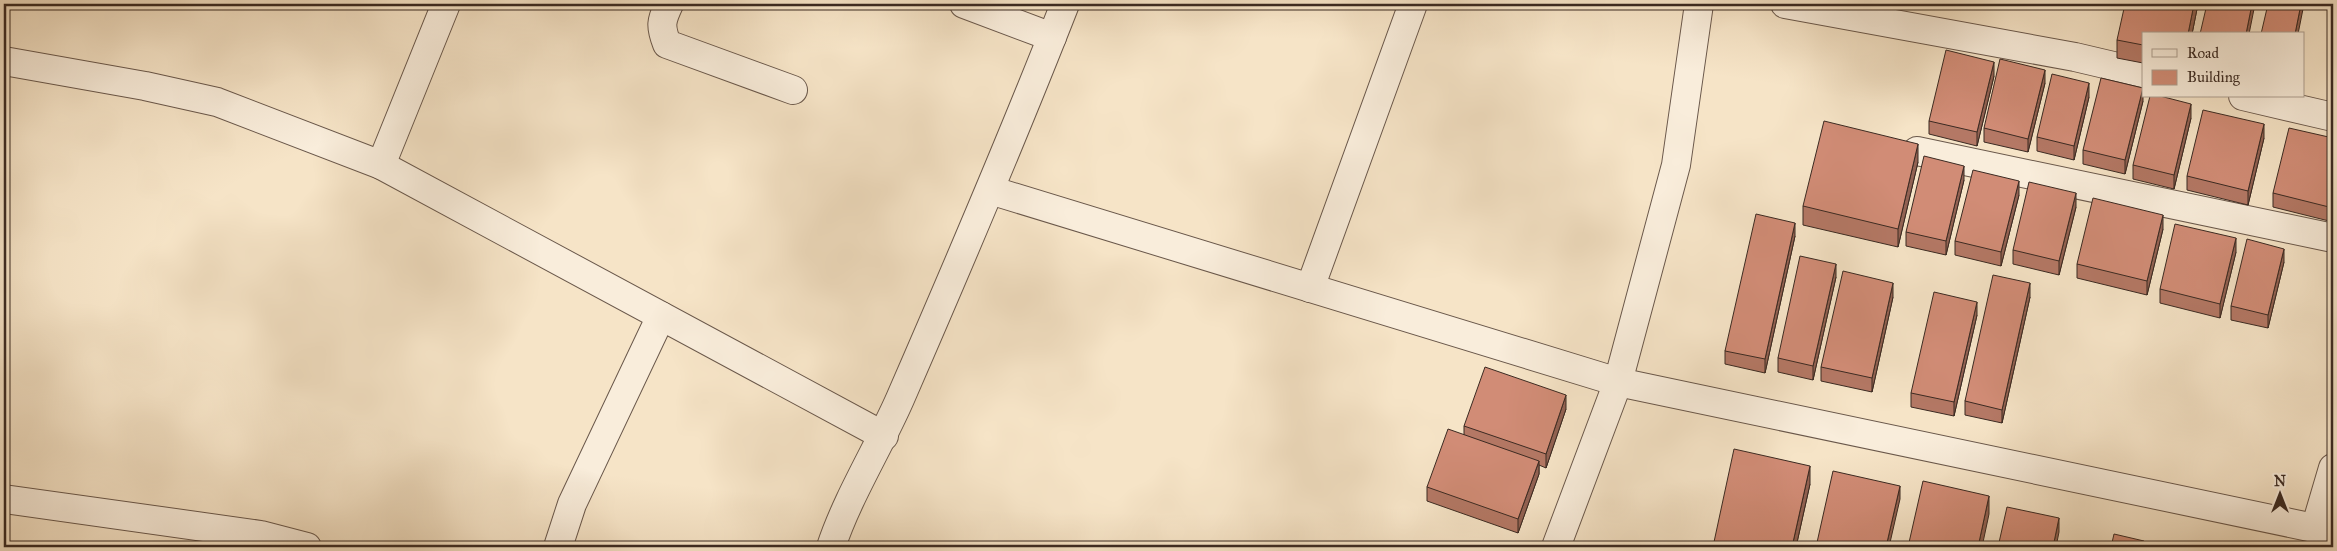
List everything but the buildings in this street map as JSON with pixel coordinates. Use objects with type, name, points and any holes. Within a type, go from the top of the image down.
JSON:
[{"type":"street","points":[[381,165],[446,4]]},
{"type":"street","points":[[669,4],[661,29],[667,44],[793,90]]},
{"type":"street","points":[[964,4],[1052,38]]},
{"type":"street","points":[[831,547],[838,528],[884,436],[990,190],[1065,4]]},
{"type":"street","points":[[1310,288],[1413,4]]},
{"type":"street","points":[[1556,547],[1618,382],[1676,165],[1699,4]]},
{"type":"street","points":[[1785,4],[2076,57],[2142,73]]},
{"type":"street","points":[[4,61],[145,86],[217,102],[381,165],[884,436]]},
{"type":"street","points":[[2252,98],[2333,117]]},
{"type":"street","points":[[1917,151],[2333,238]]},
{"type":"street","points":[[990,190],[1618,382],[2324,530],[2333,468]]},
{"type":"street","points":[[558,547],[572,504],[660,316]]},
{"type":"street","points":[[4,499],[261,535],[307,547]]}]
